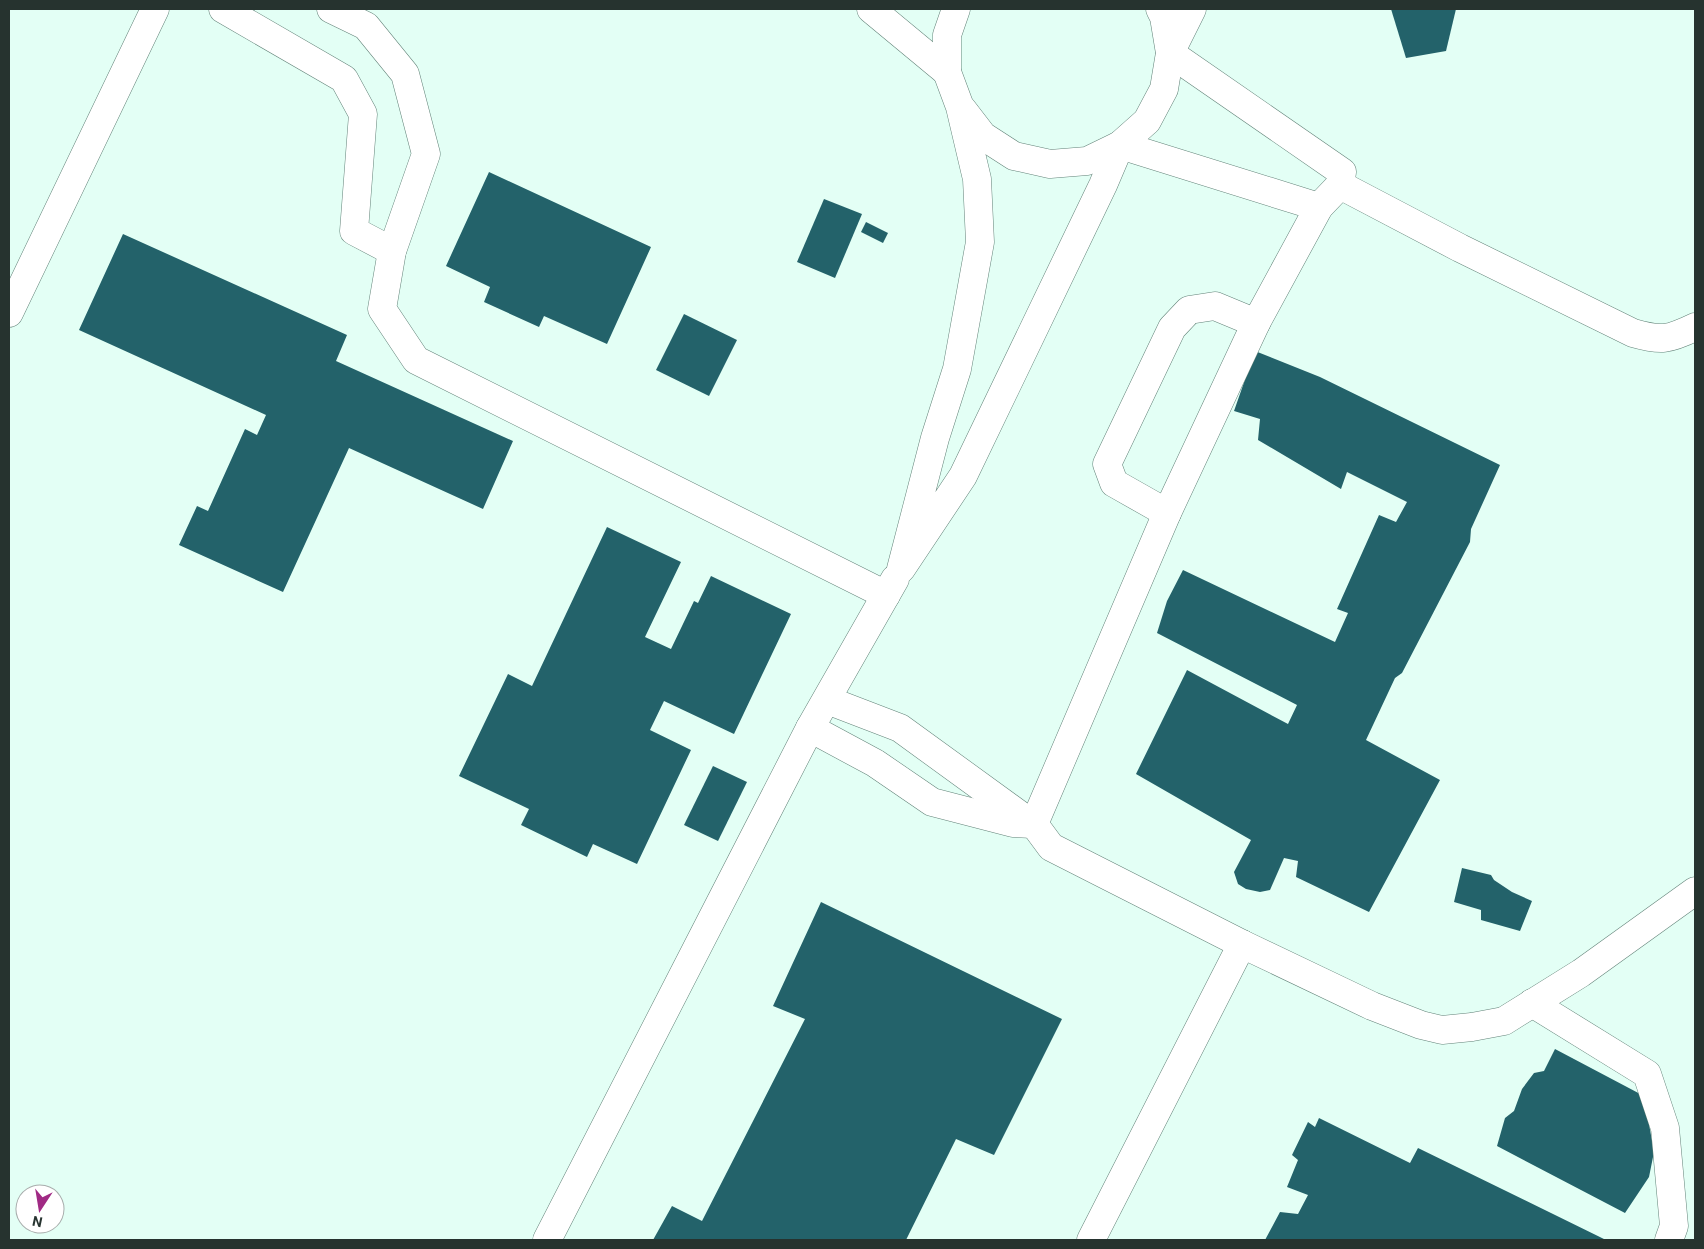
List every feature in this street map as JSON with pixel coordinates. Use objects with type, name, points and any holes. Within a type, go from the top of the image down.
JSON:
[{"type":"street","points":[[9,312],[155,9]]},
{"type":"street","points":[[222,9],[344,79],[364,114],[354,231],[392,251]]},
{"type":"street","points":[[330,9],[366,26],[405,74],[424,145],[426,154],[392,251],[382,308],[416,360],[886,595]]},
{"type":"street","points":[[871,9],[947,72]]},
{"type":"street","points":[[901,569],[935,438],[956,369],[980,242],[978,179],[960,107],[947,72],[947,35],[956,9]]},
{"type":"street","points":[[1034,824],[1168,513],[1256,323],[1319,207],[1340,185],[1342,172],[1170,53],[1164,17],[1160,9]]},
{"type":"street","points":[[960,107],[983,136],[1014,156],[1050,164],[1087,161],[1120,145],[1147,121],[1164,89],[1170,53],[1192,9]]},
{"type":"street","points":[[1120,145],[1319,207]]},
{"type":"street","points":[[547,1240],[810,728],[901,569],[963,476],[1103,185],[1120,145]]},
{"type":"street","points":[[1340,185],[1460,248],[1632,333],[1655,339],[1674,337],[1695,327]]},
{"type":"street","points":[[1168,513],[1114,483],[1108,464],[1172,328],[1189,310],[1215,306],[1256,323]]},
{"type":"street","points":[[827,700],[900,728],[1034,824],[1051,847],[1242,944],[1372,1006],[1421,1025],[1442,1030],[1504,1021],[1581,973],[1695,891]]},
{"type":"street","points":[[810,728],[875,763],[932,802],[1013,823],[1034,824]]},
{"type":"street","points":[[1091,1240],[1242,944]]},
{"type":"street","points":[[1532,1003],[1647,1074],[1666,1128],[1674,1226],[1668,1240]]},
{"type":"building","points":[[1391,9],[1456,9],[1446,51],[1406,58]]},
{"type":"building","points":[[489,172],[651,247],[607,344],[544,316],[539,327],[484,302],[490,287],[446,266]]},
{"type":"building","points":[[824,199],[862,214],[835,278],[797,262]]},
{"type":"building","points":[[866,222],[888,233],[883,243],[861,232]]},
{"type":"building","points":[[123,234],[347,335],[336,361],[513,441],[483,509],[349,448],[283,592],[179,545],[197,506],[208,511],[245,429],[257,435],[266,415],[79,330]]},
{"type":"building","points":[[684,314],[737,340],[709,396],[656,370]]},
{"type":"building","points":[[1255,351],[1320,377],[1500,465],[1471,529],[1470,542],[1402,673],[1395,678],[1366,740],[1440,780],[1369,912],[1296,877],[1298,861],[1284,858],[1270,890],[1260,892],[1246,889],[1238,884],[1234,872],[1251,840],[1136,774],[1187,670],[1288,724],[1297,705],[1157,633],[1167,601],[1183,570],[1335,642],[1348,613],[1337,609],[1379,515],[1396,522],[1407,502],[1347,472],[1341,489],[1258,440],[1260,419],[1234,411]]},
{"type":"building","points":[[607,527],[681,562],[645,637],[671,649],[694,601],[698,603],[711,576],[791,614],[734,734],[664,701],[650,730],[691,750],[637,864],[593,844],[587,857],[521,825],[529,809],[459,776],[508,674],[532,686]]},
{"type":"building","points":[[713,766],[747,782],[718,841],[684,825]]},
{"type":"building","points":[[1462,868],[1491,875],[1494,880],[1512,892],[1532,901],[1520,931],[1481,920],[1481,910],[1454,902]]},
{"type":"building","points":[[821,902],[1062,1019],[994,1155],[956,1139],[906,1240],[653,1240],[672,1206],[702,1221],[805,1019],[773,1006]]},
{"type":"building","points":[[1555,1049],[1644,1096],[1654,1152],[1649,1177],[1625,1213],[1497,1146],[1505,1118],[1514,1111],[1522,1089],[1534,1073],[1544,1071]]},
{"type":"building","points":[[1319,1118],[1410,1163],[1418,1148],[1606,1240],[1265,1240],[1280,1212],[1298,1214],[1308,1195],[1287,1187],[1298,1160],[1292,1155],[1308,1122],[1315,1127]]}]
